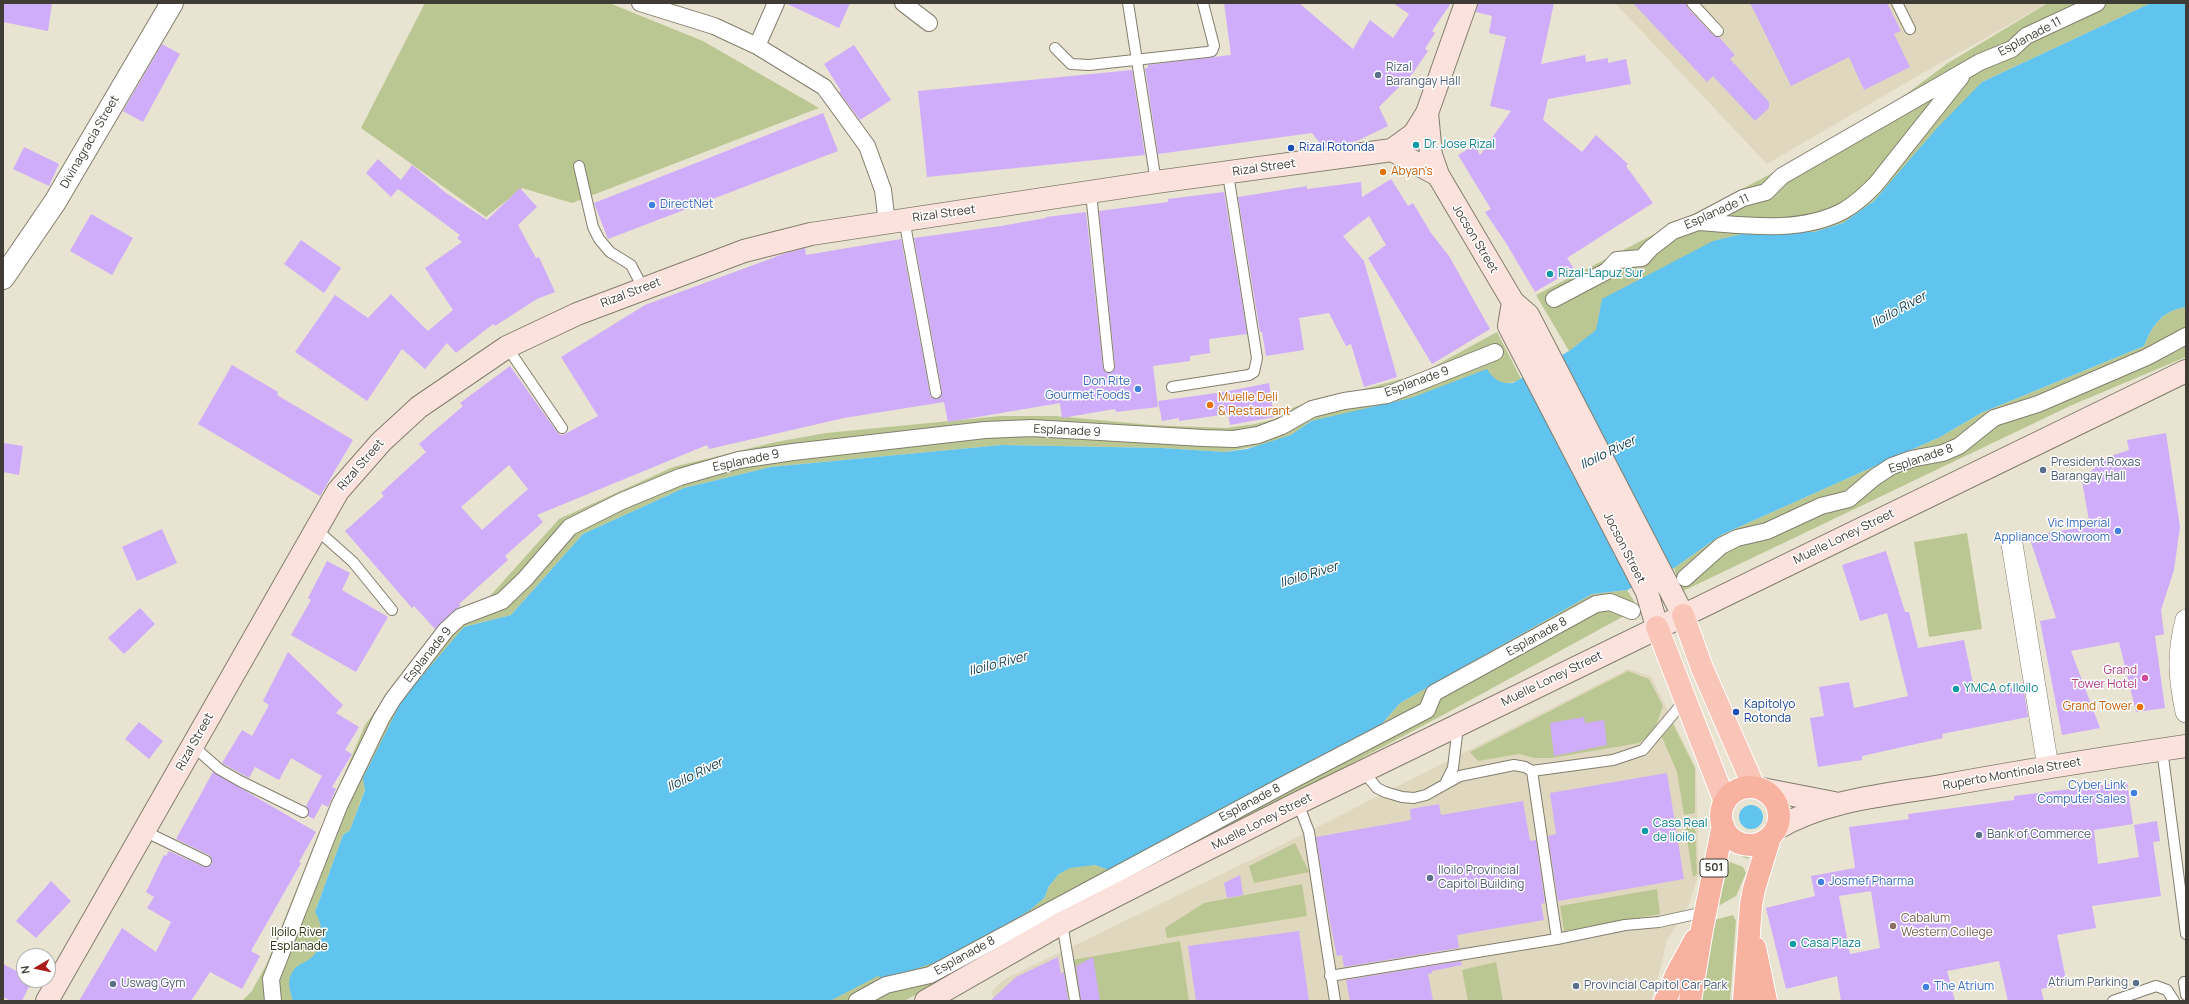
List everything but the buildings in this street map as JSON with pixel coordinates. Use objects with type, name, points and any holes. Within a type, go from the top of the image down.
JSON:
[{"type":"highway","points":[[1725,802],[1730,794],[1737,790],[1758,788],[1770,794],[1776,802],[1779,820],[1773,833],[1754,889],[1749,921],[1744,1001]]},
{"type":"highway","name":"501","points":[[1690,1001],[1723,825],[1722,809],[1725,802]]},
{"type":"highway","points":[[1723,825],[1732,838],[1747,844],[1763,842],[1773,833]]},
{"type":"highway","points":[[1665,1001],[1677,973],[1704,920]]},
{"type":"highway","points":[[1749,921],[1766,1001]]},
{"type":"main road","name":"Rizal Street","points":[[47,1001],[193,746],[281,588],[317,530],[338,491],[381,442],[419,406],[507,347],[577,314],[744,251],[811,234],[1156,182],[1228,174],[1392,150],[1414,134],[1427,113],[1466,3]]},
{"type":"main road","name":"Jocson Street","points":[[1427,113],[1431,156],[1438,175],[1451,200],[1520,309],[1676,580],[1683,614],[1702,668],[1758,788]]},
{"type":"main road","points":[[1392,150],[1438,175]]},
{"type":"main road","name":"Jocson Street","points":[[1520,309],[1509,326],[1647,592],[1657,627],[1725,802]]},
{"type":"main road","name":"Muelle Loney Street","points":[[934,999],[1062,923],[1298,803],[1683,614],[2186,373]]},
{"type":"main road","name":"Ruperto Montinola Street","points":[[1773,833],[1790,821],[1838,804],[2048,767],[2186,746]]},
{"type":"main road","name":"Ruperto Montinola Street","points":[[1758,788],[1838,804]]},
{"type":"street","name":"Divinagracia Street","points":[[3,278],[55,202],[172,3]]},
{"type":"street","points":[[640,3],[714,26],[756,46],[824,87],[867,146],[896,221]]},
{"type":"street","points":[[756,46],[776,3]]},
{"type":"street","points":[[903,3],[929,23]]},
{"type":"street","name":"Esplanade 11","points":[[1554,299],[1607,271],[1617,260],[1642,258],[1651,248],[1673,231],[1698,222],[1743,198],[1766,192],[1782,176],[1980,62],[2012,49],[2026,36],[2097,3]]},
{"type":"street","name":"Esplanade 11","points":[[1698,222],[1797,224],[1823,220],[1843,211],[1860,200],[1876,184],[1938,108],[1965,72]]},
{"type":"street","name":"Esplanade 8","points":[[1676,580],[1721,546],[1737,538],[1767,531],[1821,506],[1849,499],[1875,477],[1892,466],[1911,459],[1943,453],[1959,446],[1994,418],[2045,401],[2147,357],[2186,336]]},
{"type":"street","name":"Esplanade 9","points":[[272,1001],[271,979],[339,806],[381,719],[406,682],[446,630],[460,617],[502,601],[525,579],[570,527],[622,501],[680,476],[747,458],[985,430],[1032,428],[1234,439],[1258,435],[1282,426],[1312,409],[1344,401],[1387,395],[1495,352]]},
{"type":"street","points":[[2012,544],[2048,767]]},
{"type":"street","name":"Esplanade 8","points":[[857,1001],[886,985],[930,975],[1291,781],[1428,710],[1434,694],[1596,604],[1610,602],[1632,611]]},
{"type":"street","points":[[2186,620],[2180,645],[2179,662],[2186,712]]},
{"type":"lane","points":[[1128,3],[1156,182]]},
{"type":"lane","points":[[1055,48],[1071,64],[1089,65],[1137,61],[1212,51],[1214,46],[1203,3]]},
{"type":"lane","points":[[1692,3],[1718,31]]},
{"type":"lane","points":[[1898,3],[1910,29]]},
{"type":"lane","points":[[579,166],[593,227],[599,239],[610,252],[631,266],[643,288]]},
{"type":"lane","points":[[1172,387],[1248,375],[1254,372],[1257,358],[1228,174]]},
{"type":"lane","points":[[1091,193],[1109,367]]},
{"type":"lane","points":[[896,221],[936,393]]},
{"type":"lane","points":[[507,347],[532,380],[562,428]]},
{"type":"lane","points":[[317,530],[353,562],[392,610]]},
{"type":"lane","points":[[1363,771],[1377,788],[1402,798],[1426,795],[1460,776],[1514,765],[1525,767],[1532,771],[1613,760],[1644,750],[1685,700]]},
{"type":"lane","points":[[1442,786],[1447,782],[1453,768],[1458,725]]},
{"type":"lane","points":[[193,746],[220,769],[257,790],[303,812]]},
{"type":"lane","points":[[2162,749],[2186,934]]},
{"type":"lane","points":[[1532,771],[1557,939]]},
{"type":"lane","points":[[1298,803],[1309,832],[1335,1001]]},
{"type":"lane","points":[[144,831],[206,861]]},
{"type":"lane","points":[[1330,976],[1557,939],[1625,925],[1704,920]]},
{"type":"lane","points":[[1062,923],[1075,1001]]},
{"type":"lane","points":[[2184,982],[2186,995]]},
{"type":"lane","points":[[2113,1001],[2156,986],[2167,990],[2174,1001]]},
{"type":"shaded area","points":[[1615,3],[2048,3],[1921,74],[1767,164]]},
{"type":"shaded area","points":[[1628,669],[1651,676],[1696,768],[1699,873],[1688,907],[1666,942],[1661,967],[1651,1001],[993,1001],[992,991],[1005,979],[1292,840]]},
{"type":"green space","points":[[425,3],[609,3],[703,41],[819,108],[572,203],[522,188],[486,217],[361,128]]},
{"type":"green space","points":[[2048,3],[2151,3],[1982,82],[1874,201],[1843,223],[1814,232],[1750,232],[1714,241],[1569,351],[1536,295],[1763,178],[1879,114],[1948,63]]},
{"type":"green space","points":[[2186,307],[2186,357],[2072,405],[1681,592],[1674,568],[1721,535],[1940,437],[1981,413],[2144,346],[2151,331],[2159,320],[2171,311]]},
{"type":"green space","name":"Iloilo River Esplanade","points":[[1497,332],[1521,379],[1513,382],[1502,383],[1492,376],[1481,388],[1311,421],[1291,435],[1269,444],[1224,452],[1162,448],[1002,445],[771,467],[684,488],[583,534],[511,615],[464,627],[389,728],[383,739],[350,830],[343,835],[316,909],[322,929],[320,945],[317,951],[356,1001],[242,1001],[252,991],[267,963],[314,845],[365,725],[413,659],[452,613],[490,596],[559,519],[673,467],[776,442],[826,433],[1001,416],[1056,416],[1151,425],[1226,428],[1255,424],[1275,419],[1287,410],[1318,398],[1356,391],[1420,374]]},
{"type":"green space","points":[[1967,533],[1982,629],[1929,637],[1914,542]]},
{"type":"green space","points":[[1627,590],[1634,601],[1624,616],[1443,715],[904,1001],[830,1001],[878,975],[1044,898],[1055,879],[1070,868],[1079,865],[1088,865],[1098,866],[1109,870],[1115,844],[1379,727],[1400,703],[1592,594]]},
{"type":"green space","points":[[1628,671],[1649,679],[1663,706],[1654,731],[1639,743],[1551,758],[1534,758],[1519,754],[1478,761],[1470,752]]},
{"type":"green space","points":[[1673,724],[1695,768],[1695,813],[1684,815],[1677,772],[1662,737]]},
{"type":"green space","points":[[1695,825],[1697,874],[1693,877],[1685,827]]},
{"type":"green space","points":[[1295,843],[1309,872],[1254,883],[1249,866]]},
{"type":"green space","points":[[1735,844],[1751,850],[1748,859],[1732,852]]},
{"type":"green space","points":[[1730,862],[1743,867],[1746,873],[1736,896],[1720,905],[1718,903]]},
{"type":"green space","points":[[1302,884],[1307,916],[1167,938],[1165,928],[1204,903]]},
{"type":"green space","points":[[1657,889],[1660,914],[1564,931],[1560,906]]},
{"type":"green space","points":[[1733,915],[1736,921],[1730,1001],[1699,1001],[1714,920]]},
{"type":"green space","points":[[1180,941],[1189,1001],[1079,1001],[1072,960]]},
{"type":"green space","points":[[1496,962],[1503,1001],[1468,1001],[1462,970]]},
{"type":"water","name":"Iloilo River","points":[[2151,3],[2186,3],[2186,307],[2171,311],[2159,320],[2151,331],[2144,346],[1981,413],[1940,437],[1721,535],[1674,568],[1627,590],[1592,594],[1400,703],[1379,727],[1109,870],[1095,865],[1070,868],[1059,874],[1049,886],[1044,898],[1030,910],[993,933],[943,960],[884,979],[878,976],[830,1001],[293,1001],[289,986],[291,974],[297,967],[311,958],[319,948],[322,936],[320,924],[315,912],[343,835],[350,830],[365,790],[363,778],[403,698],[464,627],[511,615],[583,534],[684,488],[771,467],[1002,445],[1162,448],[1225,452],[1247,449],[1291,435],[1311,421],[1411,398],[1487,369],[1492,376],[1501,382],[1513,383],[1569,351],[1596,330],[1602,299],[1713,241],[1750,232],[1814,232],[1843,223],[1874,201],[1937,128],[1982,82]]},
{"type":"water","points":[[1751,805],[1756,806],[1762,812],[1762,822],[1756,828],[1751,829],[1746,828],[1740,822],[1739,817],[1740,812],[1746,806]]},
{"type":"place","name":"Rizal Barangay Hall","points":[[1378,75]]},
{"type":"place","name":"Dr. Jose Rizal","points":[[1416,145]]},
{"type":"place","name":"Rizal Rotonda","points":[[1291,148]]},
{"type":"place","name":"Abyan's","points":[[1383,172]]},
{"type":"place","name":"DirectNet","points":[[652,205]]},
{"type":"place","name":"Rizal-Lapuz Sur","points":[[1550,274]]},
{"type":"place","name":"Don Rite Gourmet Foods","points":[[1138,389]]},
{"type":"place","name":"Muelle Deli & Restaurant","points":[[1210,405]]},
{"type":"place","name":"President Roxas Barangay Hall","points":[[2043,470]]},
{"type":"place","name":"Vic Imperial Appliance Showroom","points":[[2118,531]]},
{"type":"place","name":"Grand Tower Hotel","points":[[2145,678]]},
{"type":"place","name":"YMCA of Iloilo","points":[[1956,689]]},
{"type":"place","name":"Grand Tower","points":[[2140,707]]},
{"type":"place","name":"Kapitolyo Rotonda","points":[[1736,712]]},
{"type":"place","name":"Cyber Link Computer Sales","points":[[2134,793]]},
{"type":"place","name":"Casa Real de Iloilo","points":[[1645,831]]},
{"type":"place","name":"Bank of Commerce","points":[[1979,835]]},
{"type":"place","name":"Iloilo Provincial Capitol Building","points":[[1430,878]]},
{"type":"place","name":"Josmef Pharma","points":[[1821,882]]},
{"type":"place","name":"Cabalum Western College","points":[[1893,926]]},
{"type":"place","name":"Casa Plaza","points":[[1793,944]]},
{"type":"place","name":"Atrium Parking","points":[[2136,983]]},
{"type":"place","name":"Uswag Gym","points":[[113,984]]},
{"type":"place","name":"Provincial Capitol Car Park","points":[[1576,986]]},
{"type":"place","name":"The Atrium","points":[[1926,987]]}]
